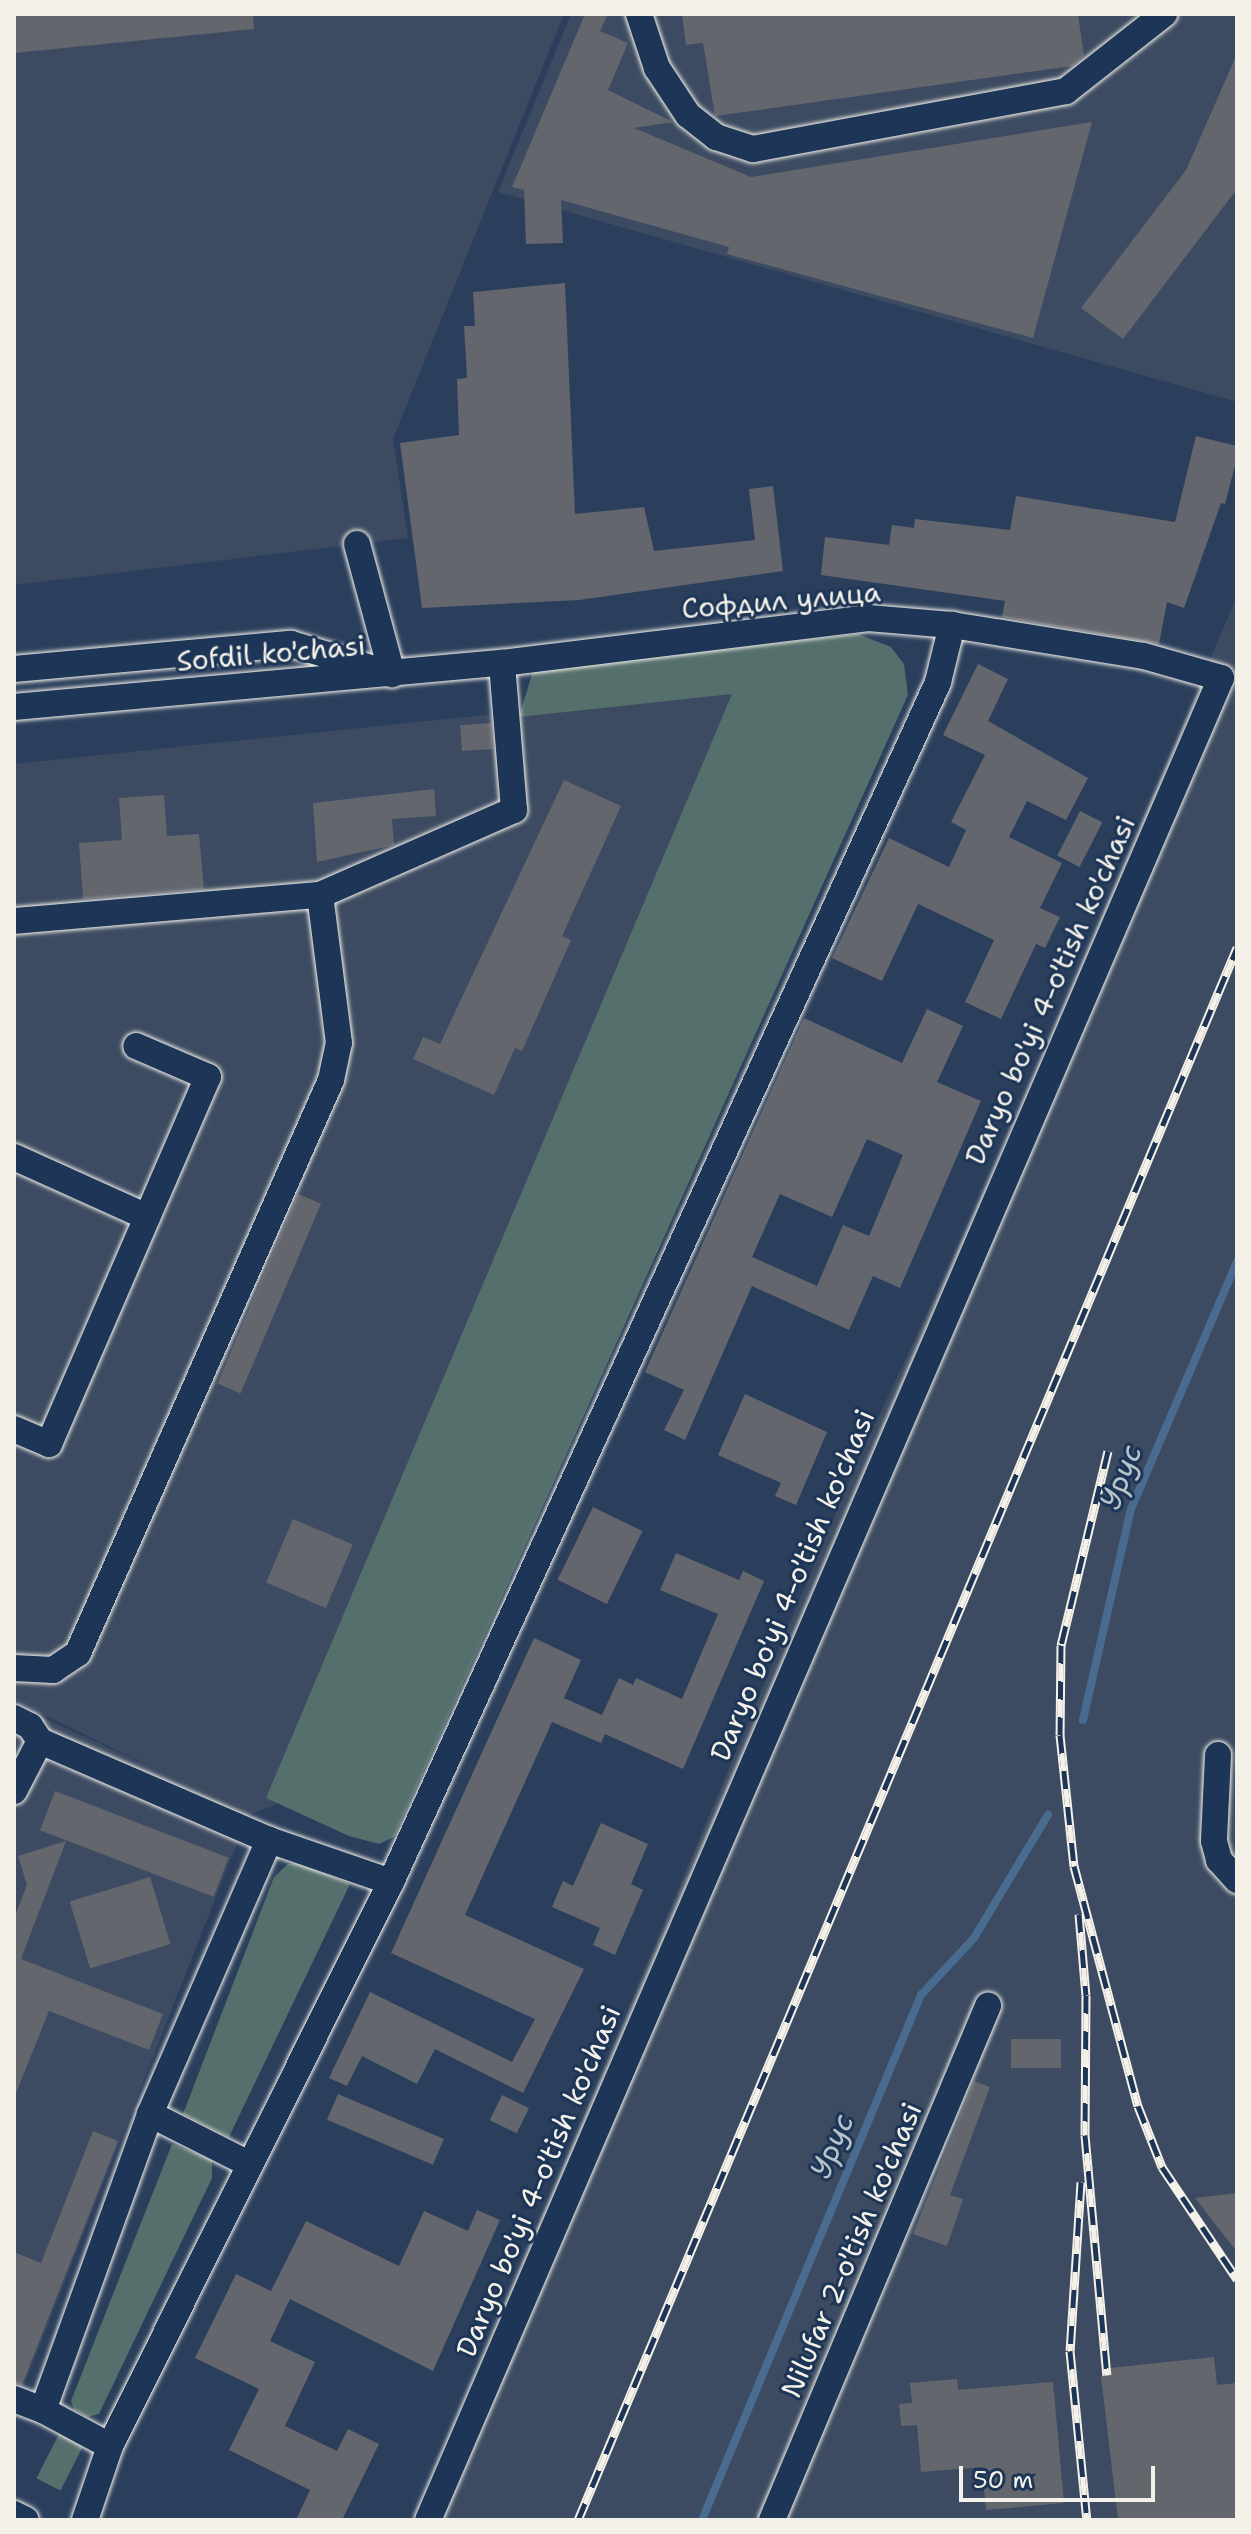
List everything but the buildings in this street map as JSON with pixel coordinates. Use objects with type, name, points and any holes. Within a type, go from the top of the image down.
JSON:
[{"type":"street","points":[[639,14],[657,68],[688,115],[716,137],[753,149],[1066,91],[1164,14]]},
{"type":"street","points":[[357,544],[392,674]]},
{"type":"street","name":"Софдил улица","points":[[392,674],[868,618],[952,625],[1144,656],[1221,678]]},
{"type":"street","points":[[85,2520],[110,2446],[247,2163],[391,1882],[938,682],[952,625]]},
{"type":"street","name":"Sofdil ko'chasi","points":[[14,669],[291,644],[392,674]]},
{"type":"street","points":[[14,921],[320,895],[514,810],[502,663]]},
{"type":"street","name":"Sofdil ko'chasi","points":[[14,707],[392,674]]},
{"type":"street","name":"Daryo bo'yi 4-o'tish ko'chasi","points":[[428,2520],[1221,678]]},
{"type":"street","points":[[14,1668],[53,1670],[78,1653],[331,1080],[339,1043],[320,895]]},
{"type":"street","points":[[14,1429],[49,1444],[208,1077],[136,1046]]},
{"type":"street","points":[[14,1157],[147,1217]]},
{"type":"street","points":[[14,1718],[30,1726],[28,1747],[14,1791]]},
{"type":"street","points":[[28,1747],[269,1840],[391,1882]]},
{"type":"street","points":[[1218,1755],[1214,1841],[1219,1860],[1237,1880]]},
{"type":"street","points":[[43,2410],[150,2114],[269,1840]]},
{"type":"street","name":"Nilufar 2-o'tish ko'chasi","points":[[772,2520],[988,2006]]},
{"type":"street","points":[[150,2114],[247,2163]]},
{"type":"street","points":[[14,2399],[43,2410],[110,2446]]},
{"type":"street","points":[[14,2514],[26,2520]]},
{"type":"shaded area","points":[[14,14],[564,14],[393,439],[408,538],[14,585]]},
{"type":"shaded area","points":[[571,14],[1237,14],[1237,402],[498,192]]},
{"type":"shaded area","points":[[1237,596],[1237,2520],[415,2520],[854,1469],[995,1168]]},
{"type":"shaded area","points":[[746,688],[276,1805],[248,1815],[14,2411],[14,1704],[153,1768],[14,1700],[14,764]]},
{"type":"green space","points":[[858,634],[891,647],[904,664],[908,695],[394,1837],[379,1844],[349,1836],[266,1798],[732,694],[519,717],[533,671]]},
{"type":"green space","points":[[298,1863],[350,1884],[229,2137],[183,2114],[274,1877],[288,1864]]},
{"type":"green space","points":[[172,2144],[212,2160],[212,2178],[99,2414],[88,2417],[74,2409],[71,2401]]},
{"type":"green space","points":[[60,2432],[84,2444],[60,2491],[36,2478]]},
{"type":"waterway","name":"Урус","points":[[1083,1720],[1131,1509],[1237,1262]]},
{"type":"waterway","name":"Урус","points":[[702,2520],[921,1995],[974,1938],[1048,1815]]},
{"type":"railway","points":[[578,2520],[1237,948]]},
{"type":"railway","points":[[1108,1451],[1061,1645],[1060,1735],[1074,1866],[1138,2106],[1162,2167],[1237,2279]]},
{"type":"railway","points":[[1079,1914],[1086,1995],[1085,2135],[1107,2375]]},
{"type":"railway","points":[[1081,2182],[1070,2351],[1087,2520]]}]
